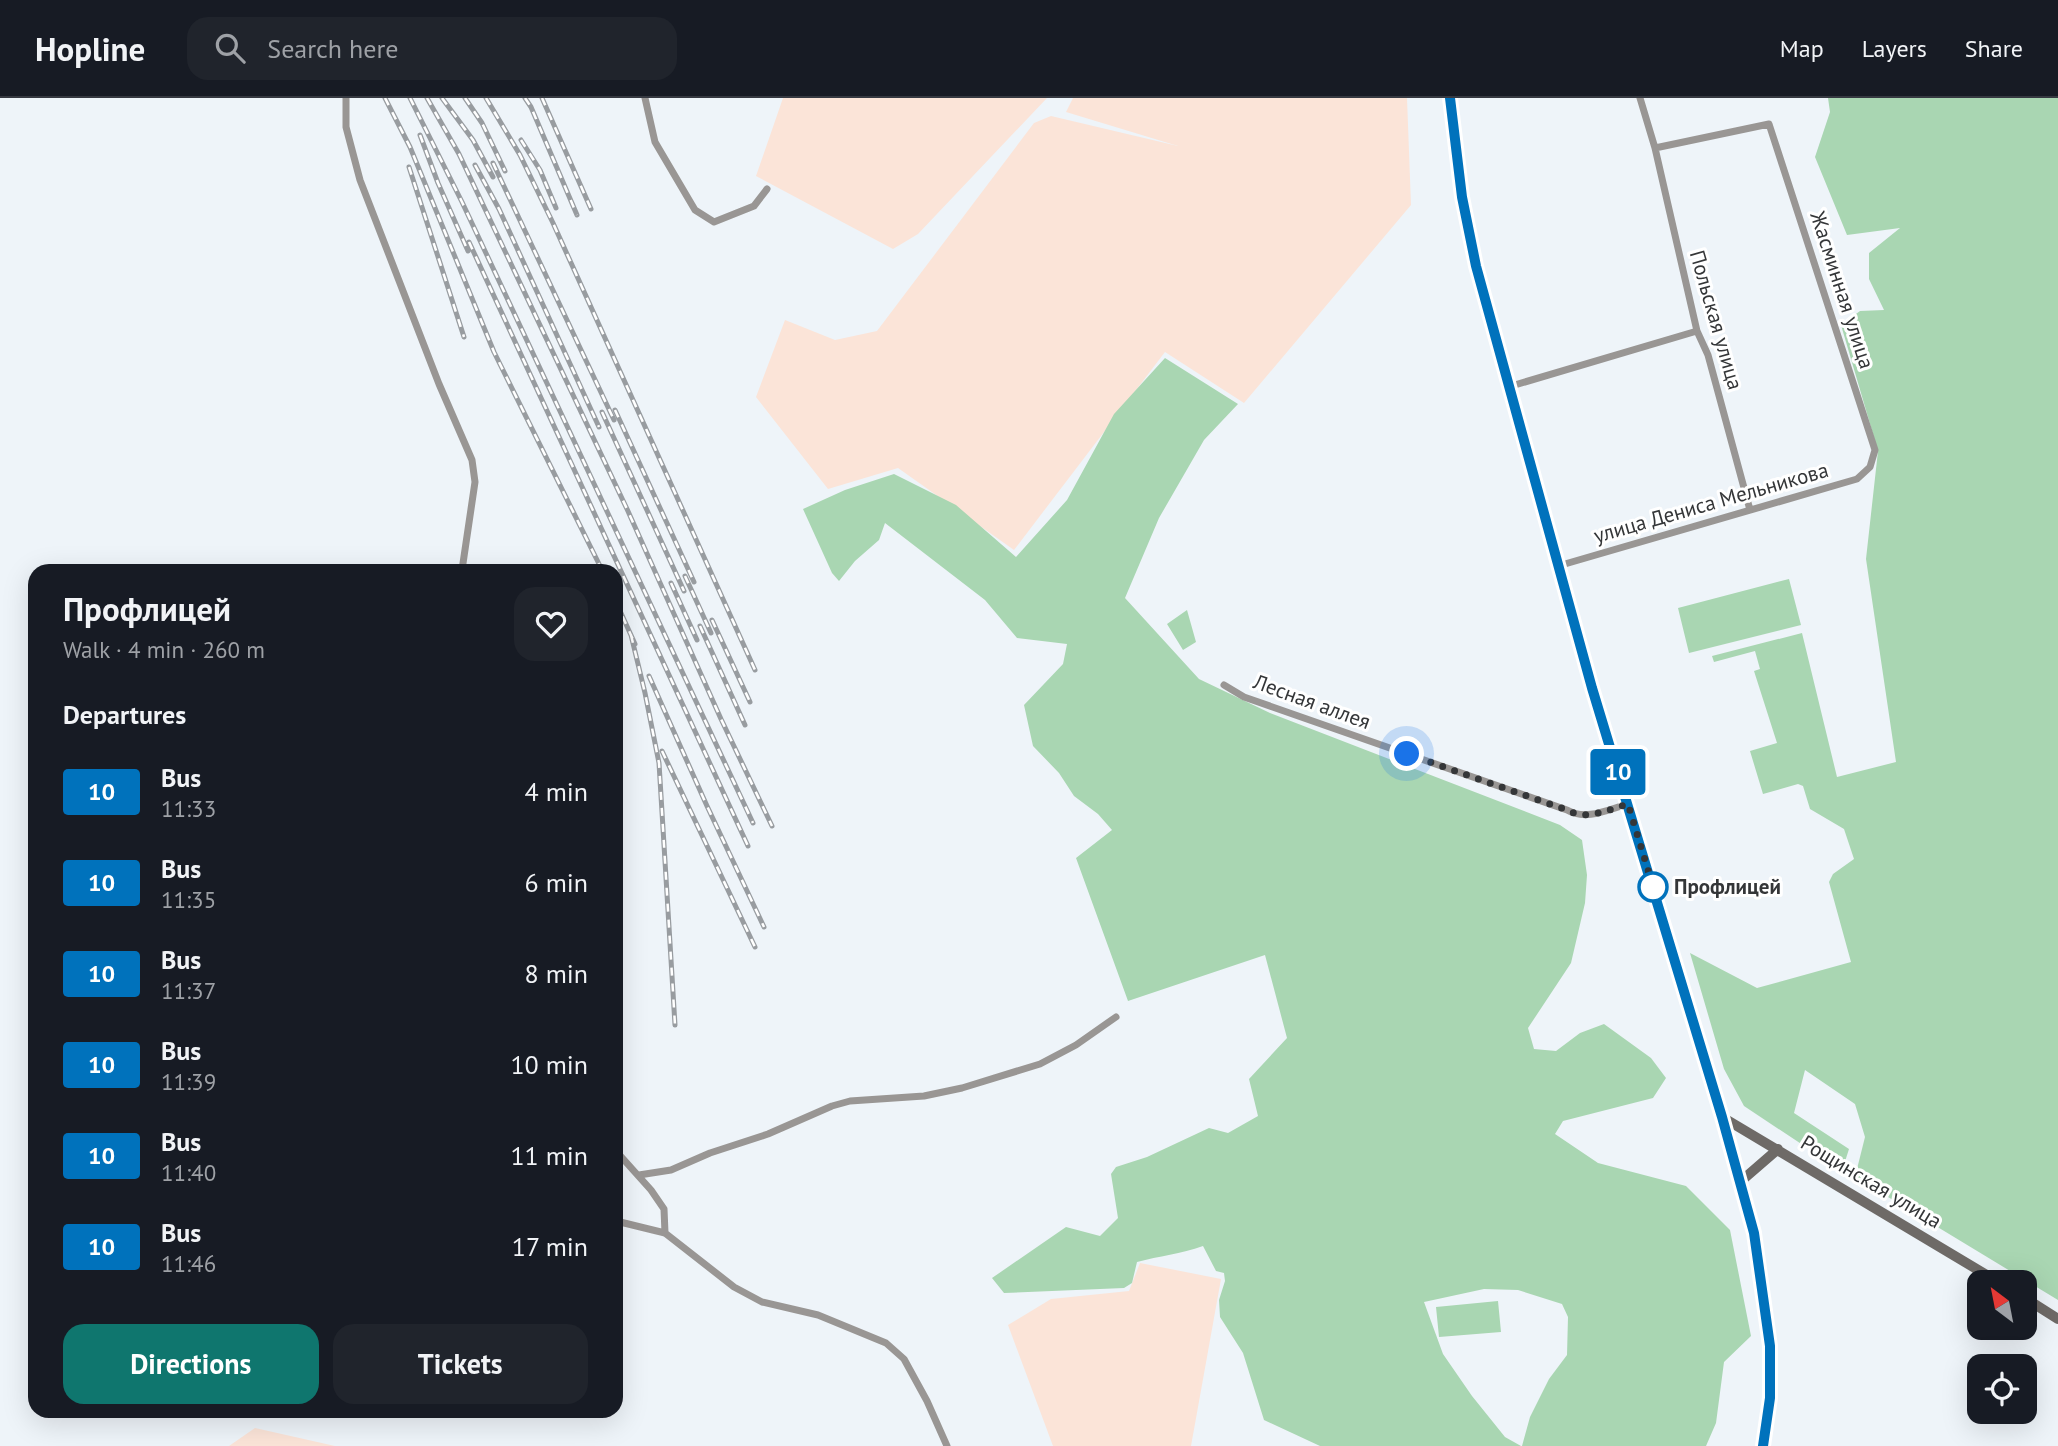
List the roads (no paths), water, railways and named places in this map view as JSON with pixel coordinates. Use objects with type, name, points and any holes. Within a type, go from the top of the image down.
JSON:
[{"type":"main road","points":[[1450,98],[1462,197],[1476,266],[1508,387],[1754,1233],[1770,1346],[1770,1398],[1763,1446]]},
{"type":"main road","name":"Рощинская улица","points":[[1722,1117],[1978,1270]]},
{"type":"main road","points":[[1740,1182],[1778,1149]]},
{"type":"main road","points":[[2037,1306],[2058,1319]]},
{"type":"street","points":[[346,98],[346,127],[360,180],[439,384],[472,460],[475,482],[462,564]]},
{"type":"street","points":[[645,98],[655,142],[695,210],[714,222],[754,206],[767,189]]},
{"type":"street","name":"Польская улица","points":[[1640,98],[1655,148],[1697,331],[1708,355],[1750,510]]},
{"type":"street","name":"Жасминная улица","points":[[1655,148],[1769,124],[1875,450],[1870,467]]},
{"type":"street","points":[[1508,387],[1697,331]]},
{"type":"street","name":"улица Дениса Мельникова","points":[[1558,566],[1857,479],[1870,467]]},
{"type":"street","name":"Лесная аллея","points":[[1224,685],[1244,697],[1567,810],[1576,816],[1628,804]]},
{"type":"street","points":[[639,1175],[671,1170],[710,1153],[768,1134],[813,1112],[850,1101],[924,1096],[998,1078],[1040,1064],[1064,1052],[1116,1017]]},
{"type":"street","points":[[623,1158],[664,1209],[665,1233]]},
{"type":"street","points":[[623,1223],[665,1233],[734,1287],[762,1301],[818,1315],[886,1343],[904,1359],[947,1446]]},
{"type":"railway","points":[[385,98],[410,147],[494,352],[599,564]]},
{"type":"railway","points":[[410,98],[462,202],[753,823]]},
{"type":"railway","points":[[427,98],[459,154],[627,509],[772,826]]},
{"type":"railway","points":[[442,98],[473,140],[493,177]]},
{"type":"railway","points":[[465,98],[482,123],[505,171]]},
{"type":"railway","points":[[486,98],[520,155],[553,223],[755,670]]},
{"type":"railway","points":[[525,98],[577,215]]},
{"type":"railway","points":[[542,98],[591,209]]},
{"type":"railway","points":[[420,135],[468,251]]},
{"type":"railway","points":[[521,140],[540,170],[556,208]]},
{"type":"railway","points":[[493,163],[614,420]]},
{"type":"railway","points":[[475,165],[499,209],[599,427]]},
{"type":"railway","points":[[409,167],[464,337]]},
{"type":"railway","points":[[469,242],[618,564]]},
{"type":"railway","points":[[615,410],[694,582]]},
{"type":"railway","points":[[602,412],[684,591]]},
{"type":"railway","points":[[623,575],[748,846]]},
{"type":"railway","points":[[685,576],[711,633]]},
{"type":"railway","points":[[671,583],[697,640]]},
{"type":"railway","points":[[623,617],[635,644]]},
{"type":"railway","points":[[712,620],[750,702]]},
{"type":"railway","points":[[700,626],[745,725]]},
{"type":"railway","points":[[631,635],[659,763],[675,1025]]},
{"type":"railway","points":[[649,676],[764,927]]},
{"type":"railway","points":[[662,751],[755,947]]},
{"type":"place","name":"Профлицей","points":[[1653,887]]}]
